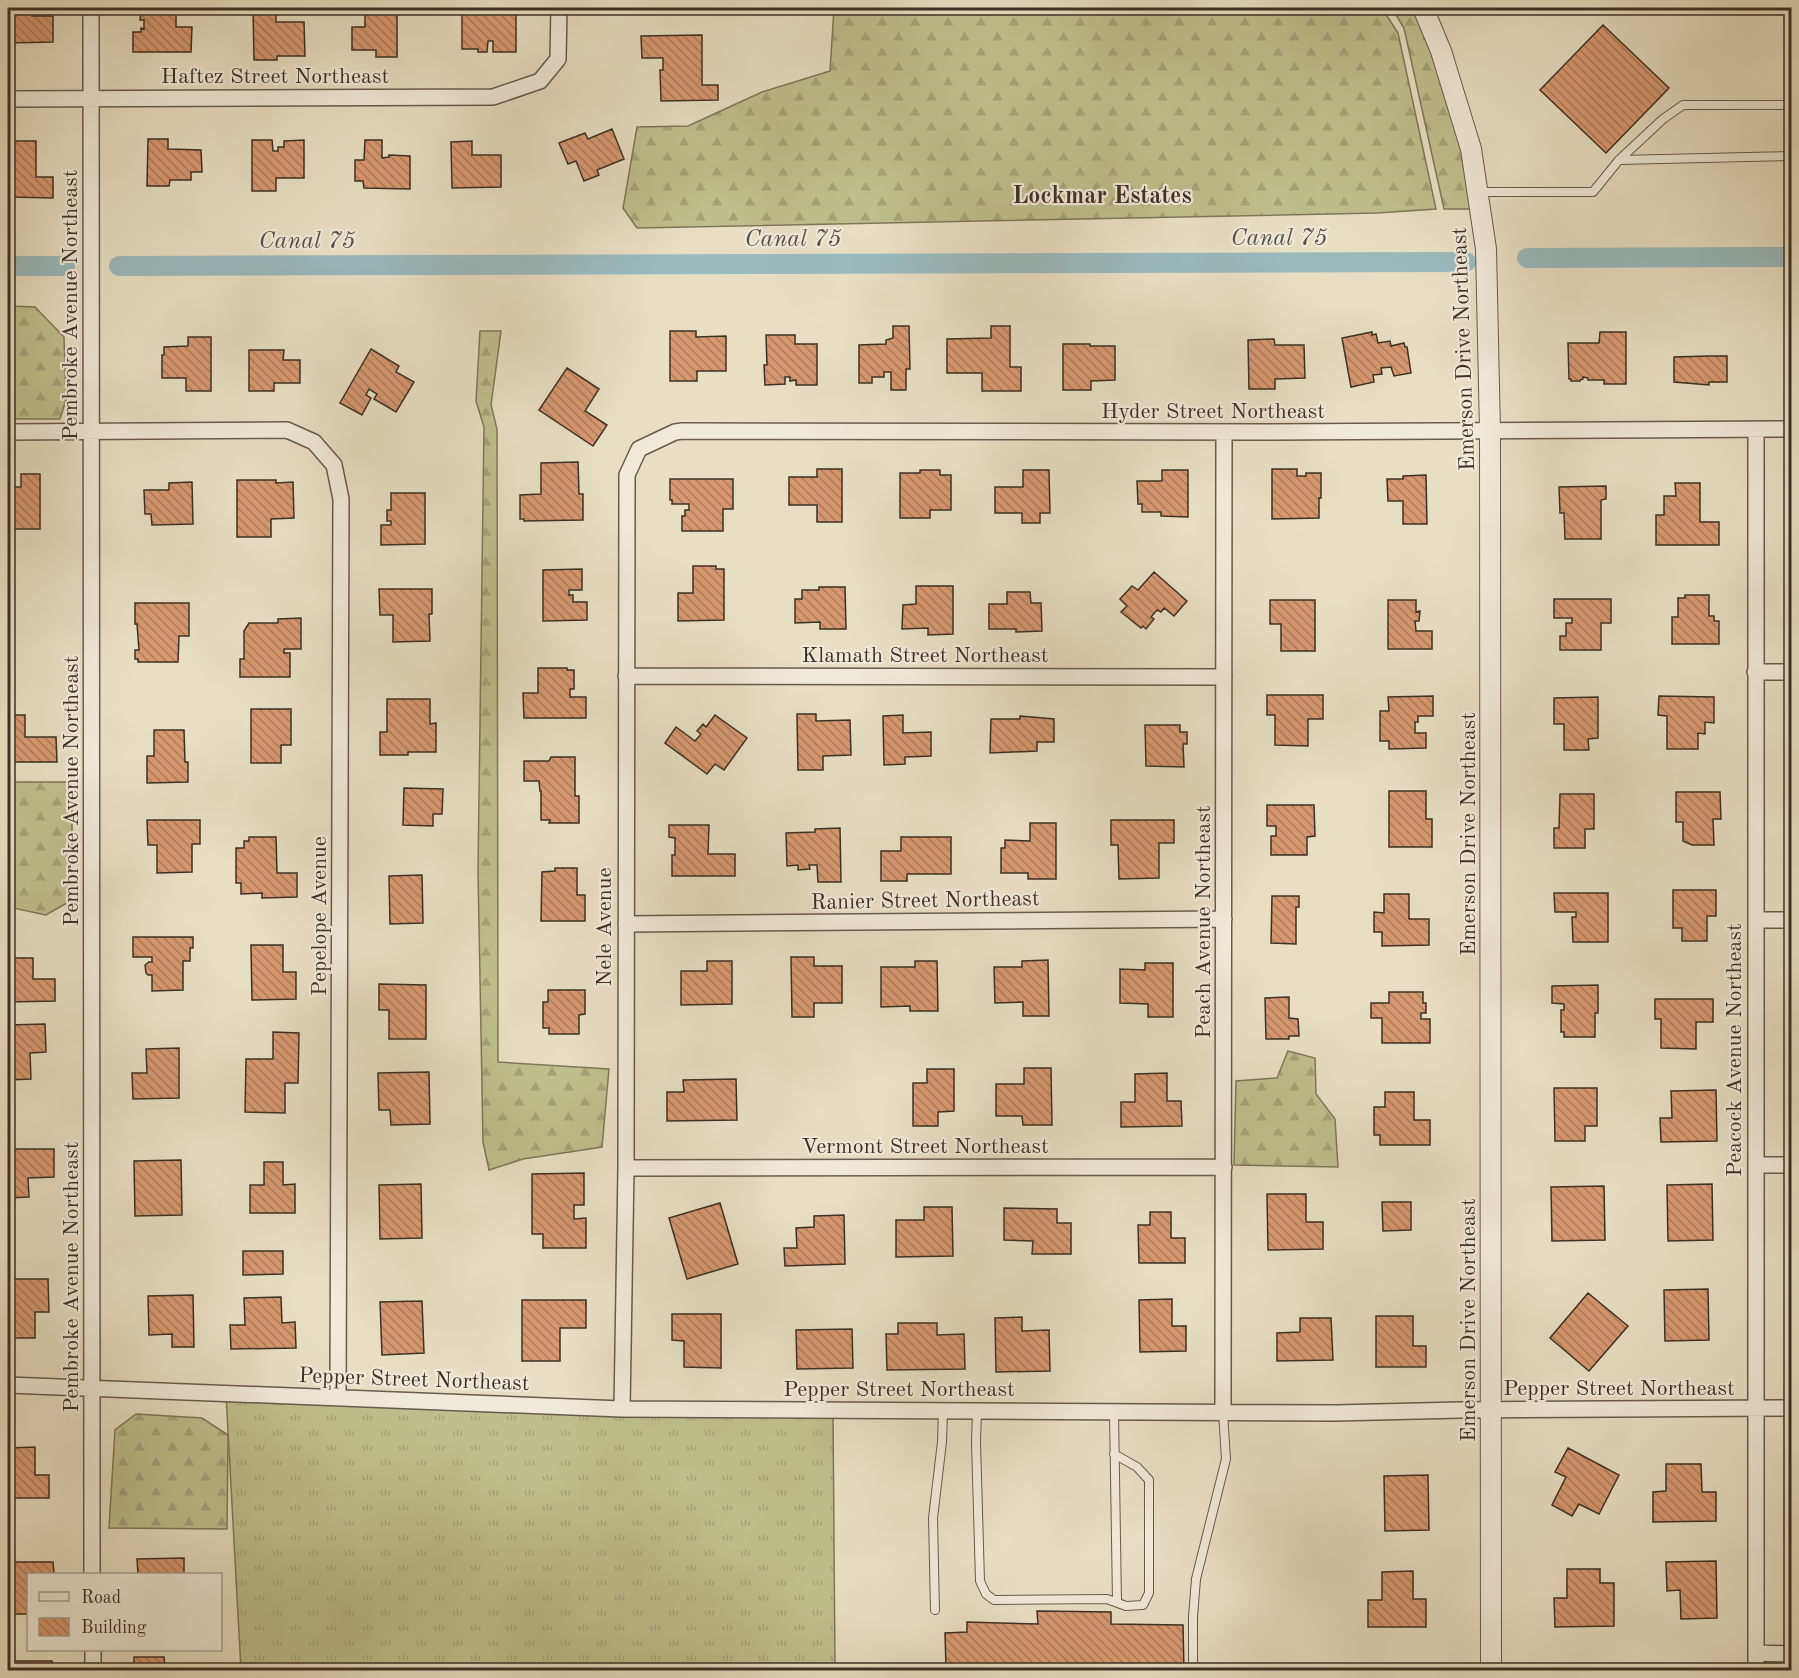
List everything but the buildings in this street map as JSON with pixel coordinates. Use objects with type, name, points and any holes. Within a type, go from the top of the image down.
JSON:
[{"type":"street","name":"Pembroke Avenue Northeast","points":[[91,8],[93,1573]]},
{"type":"street","name":"Haftez Street Northeast","points":[[8,99],[493,97],[540,81],[558,58],[559,8]]},
{"type":"street","name":"Emerson Drive Northeast","points":[[1423,8],[1441,51],[1471,149],[1486,249],[1490,431],[1491,1671]]},
{"type":"street","name":"Hyder Street Northeast","points":[[639,449],[675,432],[1791,429]]},
{"type":"street","name":"Pepelope Avenue","points":[[92,432],[286,430],[314,442],[334,465],[341,499],[339,1398]]},
{"type":"street","name":"Peacock Avenue Northeast","points":[[1756,430],[1756,1671]]},
{"type":"street","points":[[8,432],[92,432]]},
{"type":"street","name":"Peach Avenue Northeast","points":[[1223,1412],[1224,432]]},
{"type":"street","name":"Nele Avenue","points":[[622,1409],[626,1168],[627,475],[639,449]]},
{"type":"street","points":[[1755,672],[1791,672]]},
{"type":"street","name":"Klamath Street Northeast","points":[[626,676],[1224,677]]},
{"type":"street","name":"Ranier Street Northeast","points":[[626,924],[1224,919]]},
{"type":"street","points":[[1756,920],[1791,920]]},
{"type":"street","points":[[1756,1165],[1791,1165]]},
{"type":"street","name":"Vermont Street Northeast","points":[[626,1168],[1224,1167]]},
{"type":"street","name":"Pepper Street Northeast","points":[[8,1385],[622,1409],[1335,1413],[1791,1408]]},
{"type":"street","points":[[93,1651],[93,1671]]},
{"type":"street","points":[[1756,1653],[1791,1654]]},
{"type":"lane","points":[[1478,192],[1593,192],[1619,160],[1662,119],[1683,105],[1791,105]]},
{"type":"lane","points":[[1619,160],[1791,156]]},
{"type":"lane","points":[[935,1610],[933,1518],[942,1442],[943,1411]]},
{"type":"lane","points":[[977,1411],[978,1564],[980,1581],[986,1594],[994,1600],[1107,1599],[1126,1606],[1143,1605],[1149,1593],[1149,1479],[1137,1467],[1114,1454]]},
{"type":"lane","points":[[1114,1412],[1117,1602]]},
{"type":"lane","points":[[1193,1671],[1196,1579],[1226,1459],[1223,1412]]},
{"type":"green space","points":[[834,8],[1382,8],[1398,33],[1436,209],[1377,213],[637,228],[623,208],[637,127],[688,126],[762,92],[830,71]]},
{"type":"green space","points":[[1392,8],[1413,8],[1432,55],[1462,152],[1471,209],[1444,209],[1404,28]]},
{"type":"green space","points":[[8,306],[35,307],[64,337],[66,400],[60,419],[8,419]]},
{"type":"green space","points":[[480,331],[501,331],[491,405],[497,429],[498,1062],[609,1069],[602,1147],[523,1159],[489,1170],[483,1142],[478,870],[484,427],[476,401]]},
{"type":"green space","points":[[8,782],[72,782],[72,900],[46,915],[8,907]]},
{"type":"green space","points":[[1288,1051],[1315,1058],[1316,1094],[1335,1119],[1338,1167],[1234,1165],[1236,1081],[1277,1078]]},
{"type":"green space","points":[[226,1394],[833,1410],[835,1670],[241,1670]]},
{"type":"green space","points":[[136,1414],[202,1418],[228,1435],[227,1529],[109,1528],[115,1430]]},
{"type":"waterway","name":"Canal 75","points":[[1527,258],[1792,257]]},
{"type":"waterway","name":"Canal 75","points":[[119,266],[1466,262]]},
{"type":"waterway","name":"Canal 75","points":[[8,266],[65,266]]},
{"type":"district","name":"Lockmar Estates","points":[[1102,195]]}]
